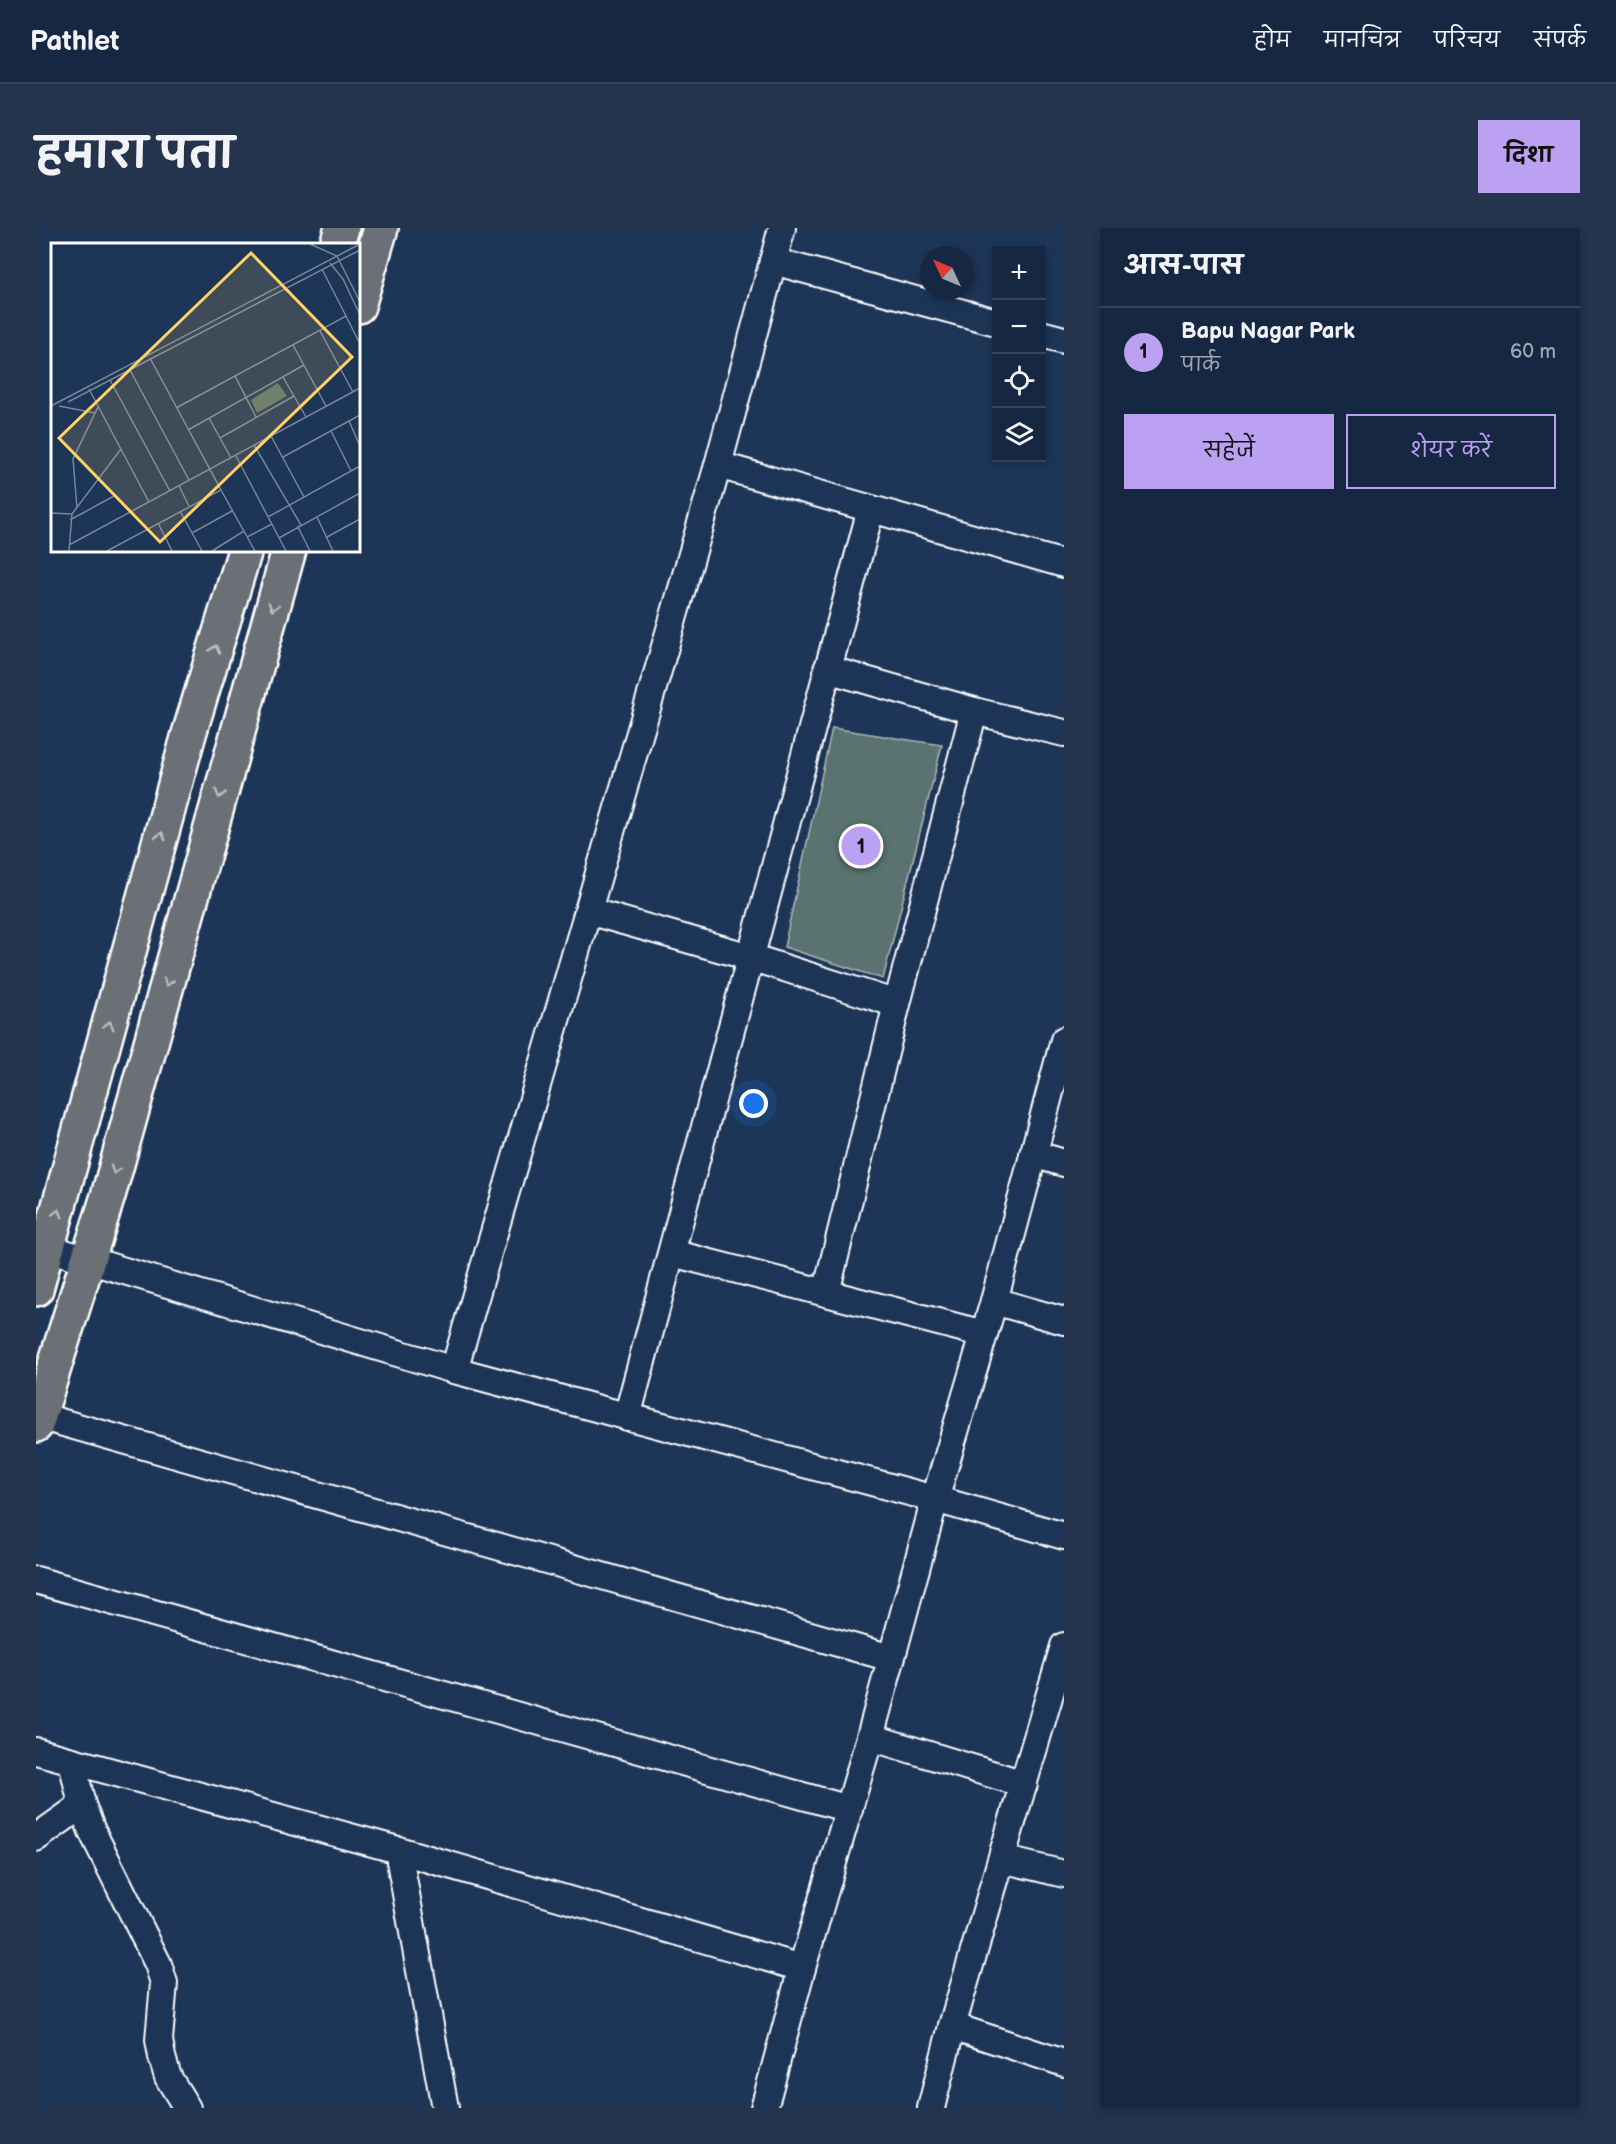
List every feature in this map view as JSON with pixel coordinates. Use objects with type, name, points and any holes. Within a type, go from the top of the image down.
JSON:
[{"type":"main road","points":[[337,243],[342,228]]},
{"type":"main road","points":[[360,299],[381,228]]},
{"type":"main road","points":[[36,1289],[189,734],[243,552]]},
{"type":"main road","points":[[37,1421],[111,1184],[288,552]]},
{"type":"street","points":[[454,1370],[718,465],[782,228]]},
{"type":"street","points":[[772,261],[992,321]]},
{"type":"street","points":[[1046,335],[1064,340]]},
{"type":"street","points":[[718,465],[1064,564]]},
{"type":"street","points":[[627,1417],[871,509]]},
{"type":"street","points":[[827,669],[974,711],[1064,733]]},
{"type":"street","points":[[826,1293],[897,1004],[974,711]]},
{"type":"street","points":[[588,911],[750,957],[897,1004]]},
{"type":"street","points":[[764,2108],[935,1499],[994,1301],[1064,1040]]},
{"type":"street","points":[[1033,1154],[1064,1163]]},
{"type":"street","points":[[48,1248],[454,1370],[935,1499],[1064,1536]]},
{"type":"street","points":[[672,1253],[984,1334]]},
{"type":"street","points":[[994,1301],[1064,1321]]},
{"type":"street","points":[[37,1421],[891,1658]]},
{"type":"street","points":[[36,1580],[849,1809]]},
{"type":"street","points":[[931,2108],[952,2026],[1064,1646]]},
{"type":"street","points":[[870,1737],[1024,1784]]},
{"type":"street","points":[[36,1751],[398,1850],[802,1968]]},
{"type":"street","points":[[72,1761],[82,1805],[92,1831],[158,1964],[164,1983],[159,2040],[162,2057],[168,2077],[187,2108]]},
{"type":"street","points":[[36,1838],[82,1805]]},
{"type":"street","points":[[398,1850],[445,2108]]},
{"type":"street","points":[[1002,1859],[1064,1874]]},
{"type":"street","points":[[952,2026],[1064,2062]]},
{"type":"green space","points":[[832,728],[942,745],[883,979],[784,947]]},
{"type":"place","name":"Bapu Nagar Park","points":[[861,846]]}]
